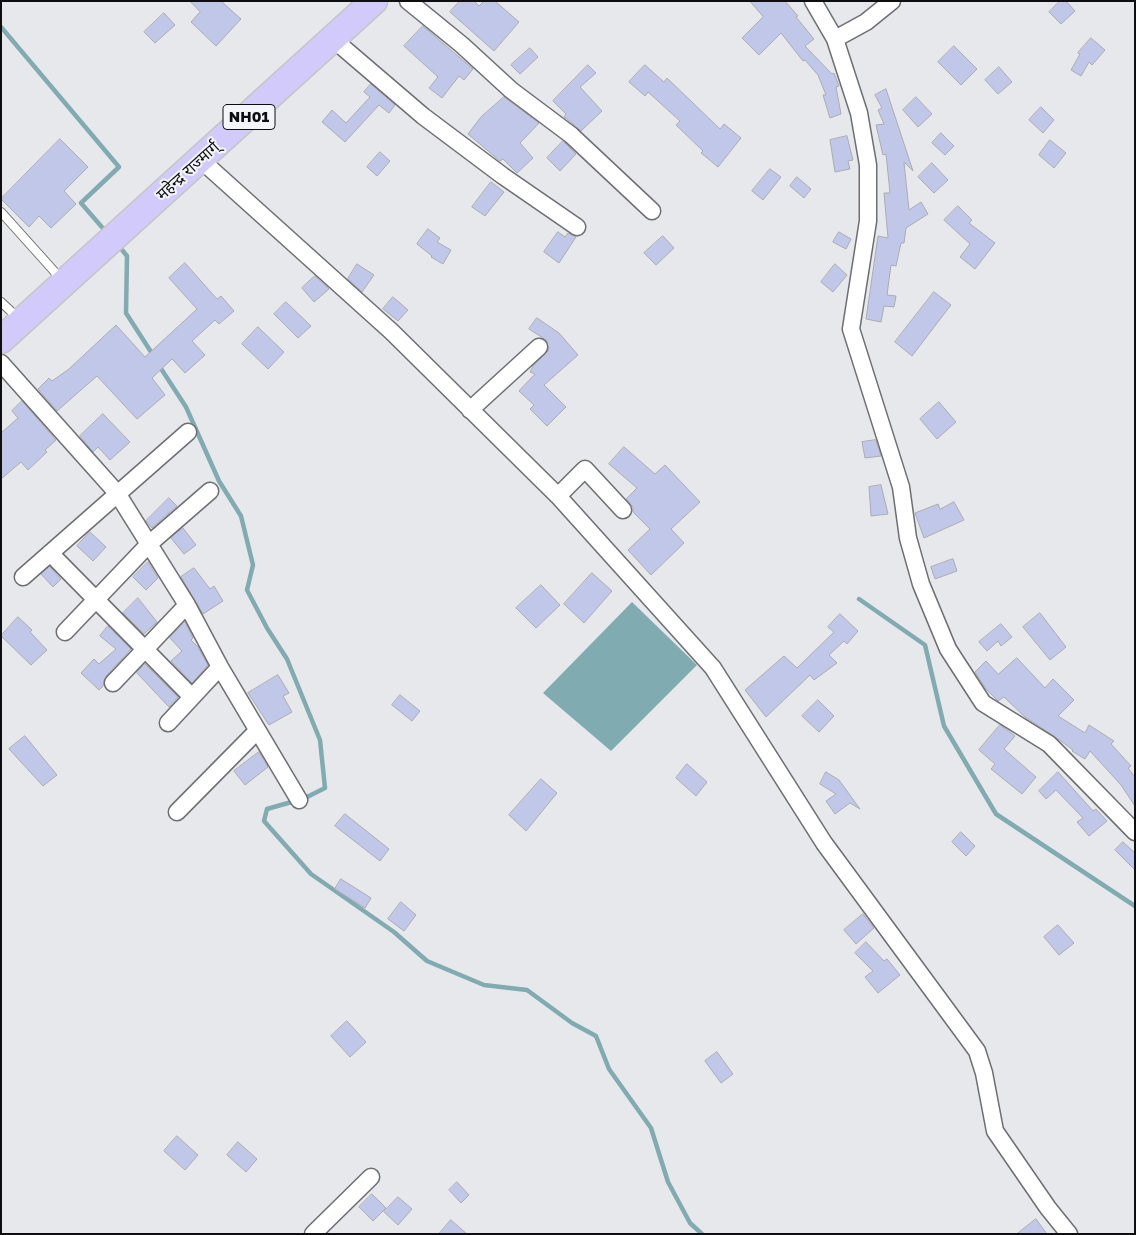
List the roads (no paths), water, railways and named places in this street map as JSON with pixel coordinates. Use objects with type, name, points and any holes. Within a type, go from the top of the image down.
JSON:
[{"type":"highway","name":"महेन्द्र राज्मार्ग्","points":[[1,340],[374,1]]},
{"type":"street","points":[[408,1],[462,45],[511,90],[571,135],[652,211]]},
{"type":"street","points":[[813,1],[835,39],[859,113],[868,165],[868,221],[851,329],[901,487],[908,538],[921,584],[948,649],[983,703],[1049,744],[1135,832]]},
{"type":"street","points":[[835,39],[866,22],[892,1]]},
{"type":"street","points":[[333,39],[424,116],[577,227]]},
{"type":"street","points":[[201,160],[392,332],[558,496],[633,571],[713,668],[824,843],[977,1051],[984,1073],[995,1131],[1048,1208],[1069,1234]]},
{"type":"street","points":[[470,410],[539,347]]},
{"type":"street","points":[[1,364],[117,493],[187,606],[220,667],[299,800]]},
{"type":"street","points":[[23,577],[188,432]]},
{"type":"street","points":[[558,496],[585,469],[623,510]]},
{"type":"street","points":[[65,632],[149,544],[210,491]]},
{"type":"street","points":[[50,553],[192,697]]},
{"type":"street","points":[[113,683],[187,606]]},
{"type":"street","points":[[168,723],[220,667]]},
{"type":"street","points":[[178,812],[258,731]]},
{"type":"street","points":[[313,1234],[371,1177]]},
{"type":"lane","points":[[1,212],[64,283]]},
{"type":"lane","points":[[1,302],[22,322]]},
{"type":"water","points":[[632,602],[697,665],[611,751],[543,693]]},
{"type":"waterway","points":[[1,27],[119,167],[81,203],[107,233]]},
{"type":"waterway","points":[[118,245],[127,256],[126,313],[153,355]]},
{"type":"waterway","points":[[158,364],[186,407],[219,481],[241,516],[253,565],[247,590],[267,628],[287,659],[320,740],[325,788],[303,799]]},
{"type":"waterway","points":[[859,599],[925,645],[944,726],[996,814],[1135,906]]},
{"type":"waterway","points":[[295,801],[267,809],[264,821],[311,874],[394,932],[427,961],[484,985],[527,990],[572,1023],[596,1036],[609,1069],[651,1128],[668,1182],[690,1223],[702,1234]]}]
